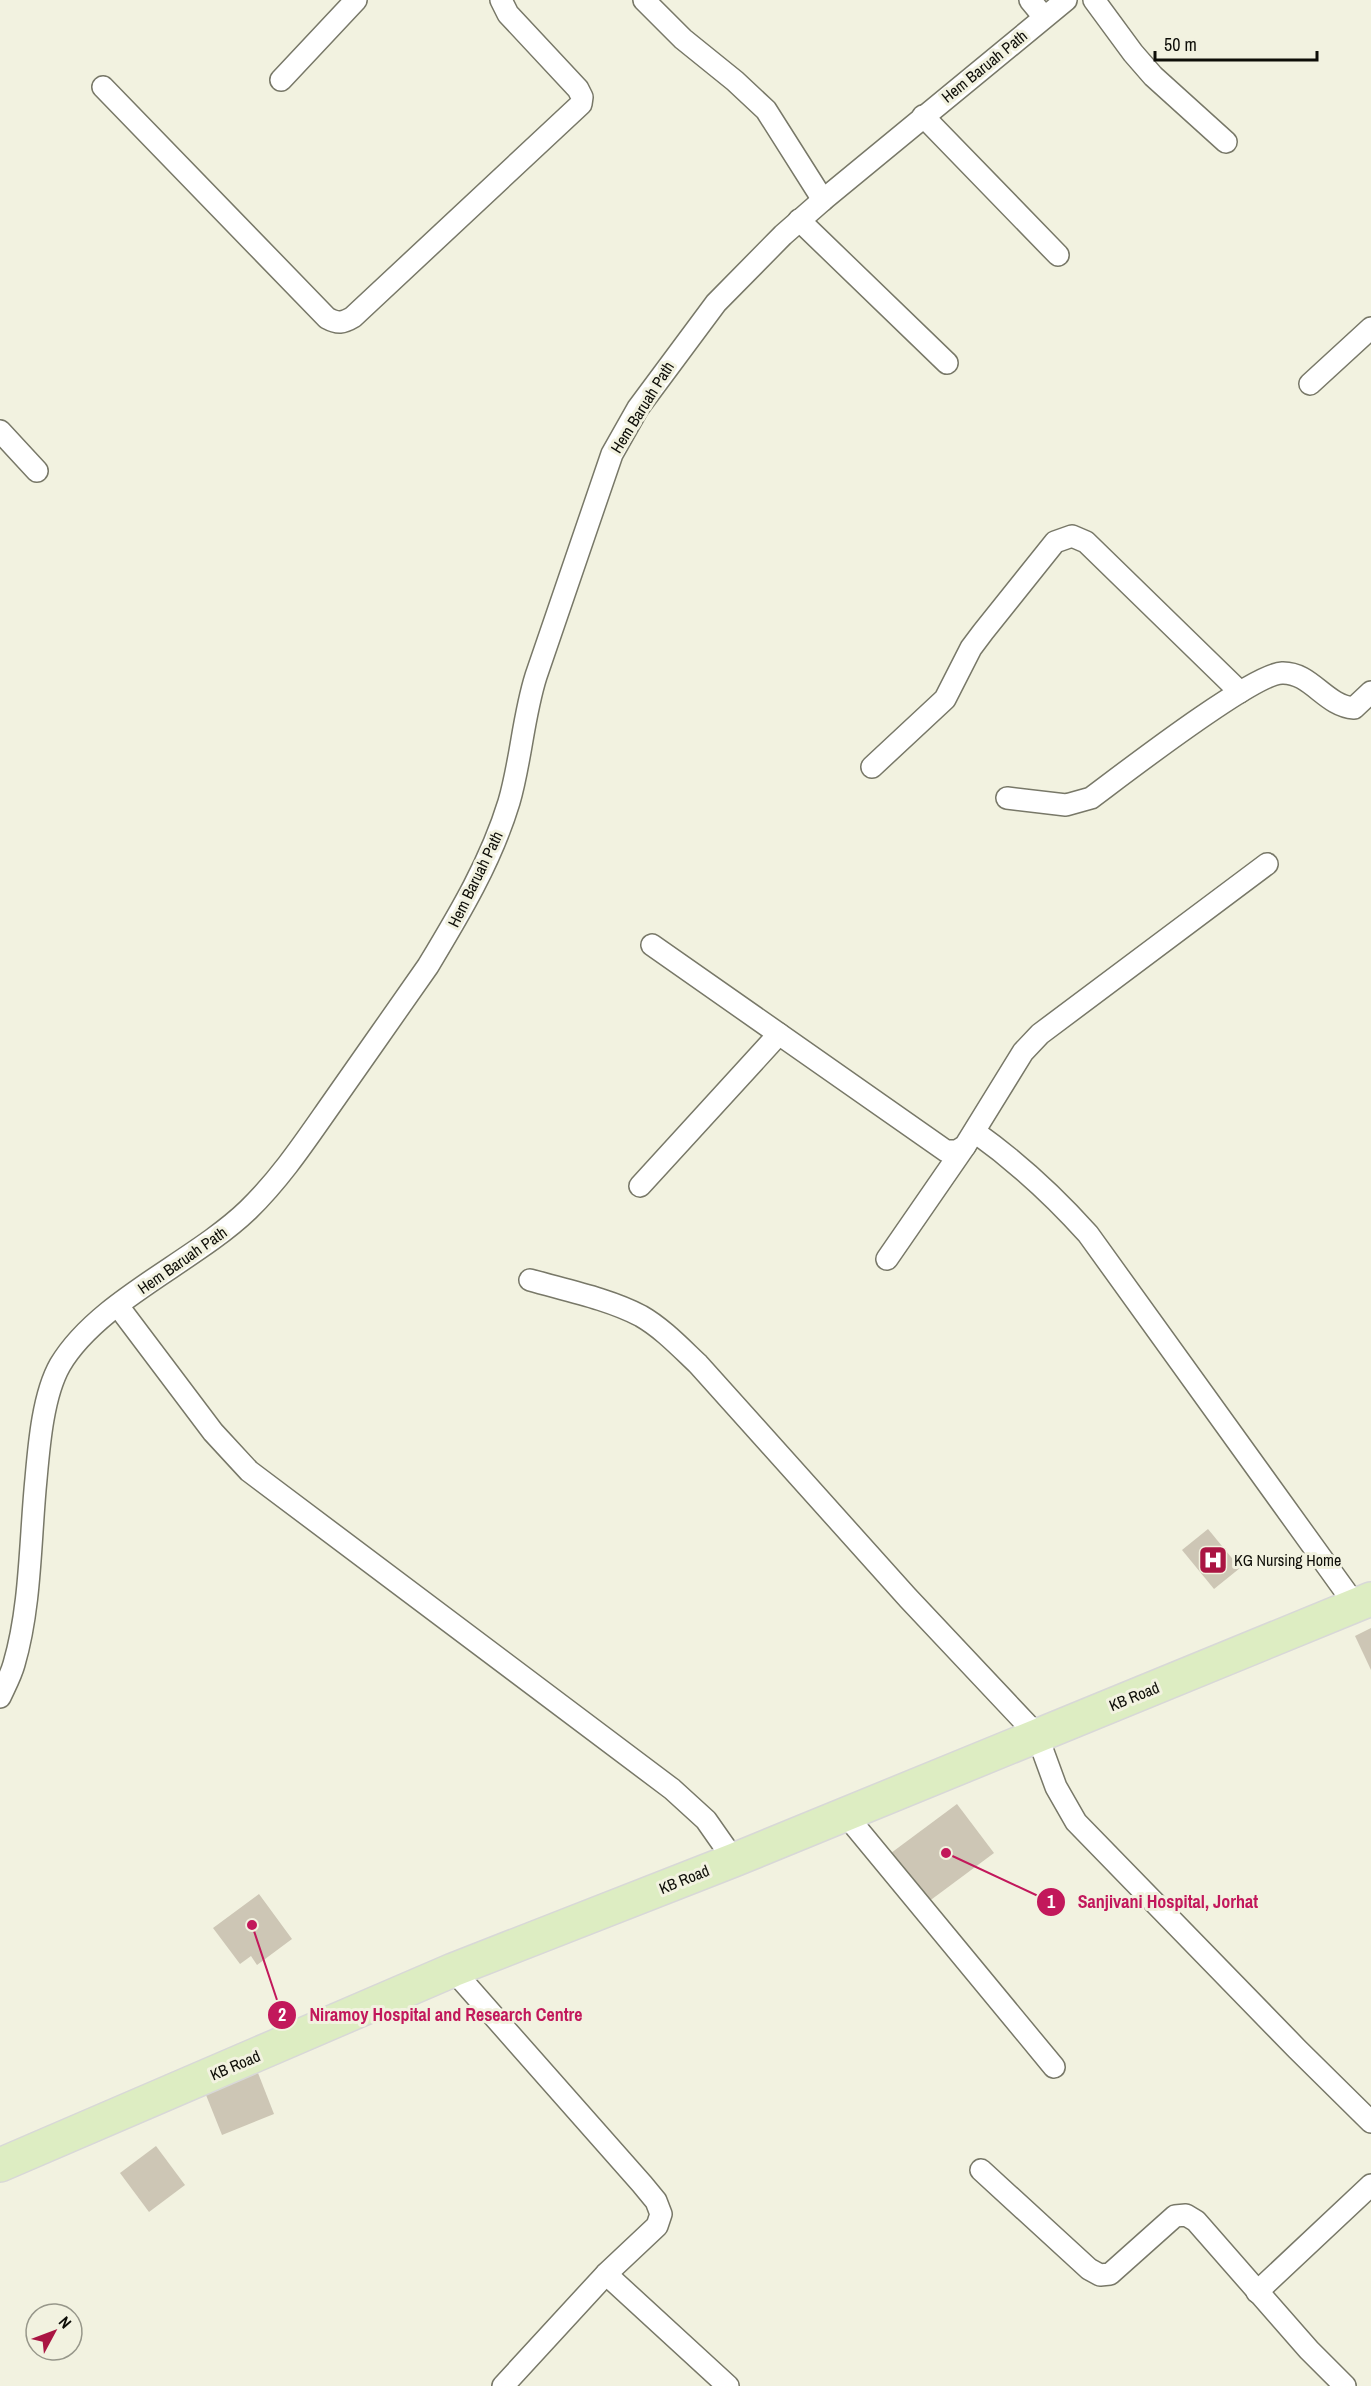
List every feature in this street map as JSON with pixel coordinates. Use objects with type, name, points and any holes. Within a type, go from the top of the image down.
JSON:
[{"type":"main road","name":"KB Road","points":[[0,2165],[453,1970],[734,1860],[1363,1602]]},
{"type":"street","points":[[280,80],[356,0]]},
{"type":"street","points":[[102,87],[327,318],[337,323],[345,322],[353,318],[581,104],[582,97],[578,89],[508,14],[501,0]]},
{"type":"street","points":[[644,0],[683,39],[735,81],[766,110],[823,200]]},
{"type":"street","points":[[1030,0],[1044,17]]},
{"type":"street","name":"Hem Baruah Path","points":[[0,1697],[7,1663],[23,1623],[39,1446],[52,1384],[60,1366],[72,1347],[118,1306],[235,1223],[267,1191],[428,966],[465,906],[498,833],[510,800],[528,704],[580,544],[612,454],[638,408],[716,303],[747,269],[799,220],[1066,0]]},
{"type":"street","points":[[1094,0],[1132,53],[1153,76],[1226,142]]},
{"type":"street","points":[[923,116],[1058,255]]},
{"type":"street","points":[[799,220],[947,363]]},
{"type":"street","points":[[1310,384],[1371,328]]},
{"type":"street","points":[[0,431],[37,471]]},
{"type":"street","points":[[872,767],[945,699],[971,648],[983,632],[1055,542],[1072,536],[1086,542],[1240,692]]},
{"type":"street","points":[[1007,798],[1066,805],[1091,798],[1240,692],[1272,675],[1282,673],[1296,676],[1313,685],[1337,704],[1346,707],[1354,708],[1371,692]]},
{"type":"street","points":[[887,1259],[970,1139],[1023,1052],[1040,1034],[1267,864]]},
{"type":"street","points":[[652,945],[946,1151],[957,1151],[970,1139]]},
{"type":"street","points":[[640,1186],[779,1034]]},
{"type":"street","points":[[970,1139],[1012,1159],[1039,1183],[1088,1234],[1363,1602]]},
{"type":"street","points":[[530,1280],[613,1305],[641,1316],[670,1338],[698,1364],[908,1598],[1037,1735],[1056,1787],[1076,1822],[1297,2049],[1371,2121]]},
{"type":"street","points":[[118,1306],[213,1432],[249,1471],[672,1789],[706,1820],[734,1860]]},
{"type":"street","points":[[845,1814],[1054,2067]]},
{"type":"street","points":[[453,1970],[656,2201],[661,2214],[657,2226],[606,2274],[503,2386]]},
{"type":"street","points":[[981,2170],[1089,2269],[1100,2275],[1110,2274],[1119,2268],[1175,2216],[1186,2215],[1196,2221],[1309,2350],[1345,2386]]},
{"type":"street","points":[[1257,2292],[1371,2185]]},
{"type":"street","points":[[606,2274],[728,2386]]},
{"type":"building","points":[[1208,1529],[1240,1568],[1214,1589],[1182,1550]]},
{"type":"building","points":[[1371,1628],[1371,1670],[1355,1636]]},
{"type":"building","points":[[957,1804],[994,1853],[924,1905],[887,1856]]},
{"type":"building","points":[[259,1894],[292,1939],[257,1965],[251,1956],[240,1964],[213,1928]]},
{"type":"building","points":[[258,2073],[274,2114],[222,2135],[206,2095]]},
{"type":"building","points":[[156,2146],[185,2185],[149,2212],[120,2173]]},
{"type":"place","name":"KG Nursing Home","points":[[1213,1560]]},
{"type":"place","name":"Sanjivani Hospital, Jorhat","points":[[946,1853]]},
{"type":"place","name":"Niramoy Hospital and Research Centre","points":[[252,1925]]}]
